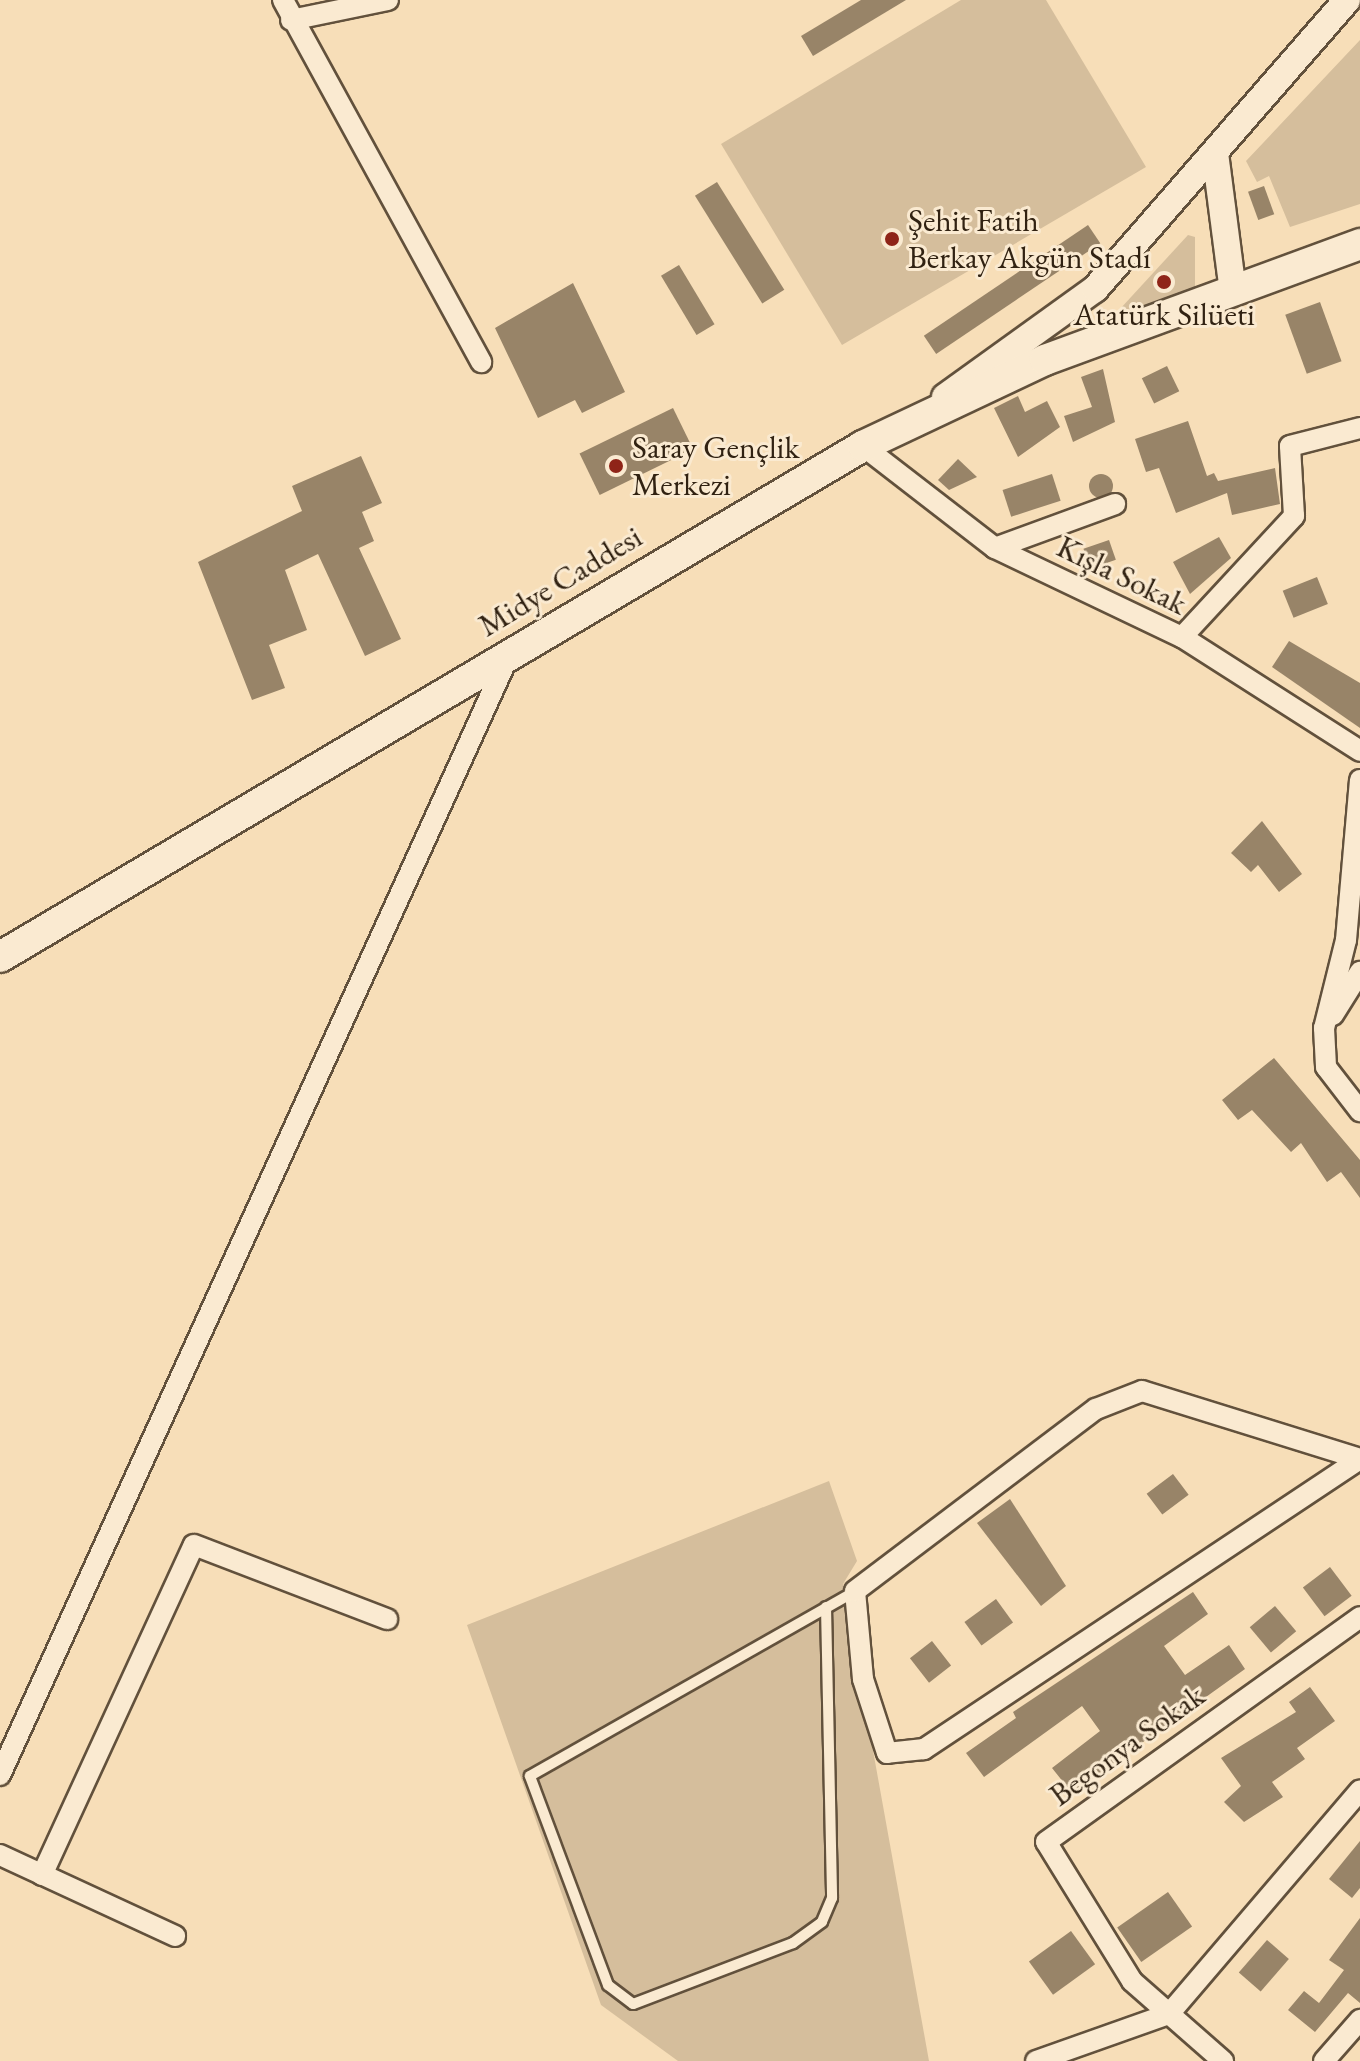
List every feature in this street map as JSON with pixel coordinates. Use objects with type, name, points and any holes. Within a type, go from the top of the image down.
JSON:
[{"type":"main road","name":"Midye Caddesi","points":[[0,957],[863,446],[1045,360],[1360,244]]},
{"type":"street","points":[[283,0],[291,20],[481,362]]},
{"type":"street","points":[[291,20],[388,0]]},
{"type":"street","points":[[913,420],[1095,289],[1347,0]]},
{"type":"street","points":[[1215,153],[1233,292]]},
{"type":"street","points":[[1182,637],[1294,516],[1290,446],[1360,428]]},
{"type":"street","name":"Kışla Sokak","points":[[863,446],[995,548],[1182,637],[1360,751]]},
{"type":"street","points":[[995,548],[1115,504]]},
{"type":"street","points":[[0,1775],[509,653]]},
{"type":"street","points":[[1360,780],[1346,940],[1324,1028],[1326,1067],[1360,1111]]},
{"type":"street","points":[[1324,1028],[1360,972]]},
{"type":"street","points":[[1142,1391],[1360,1459],[924,1749],[887,1753],[863,1679],[855,1591],[1096,1409],[1142,1391]]},
{"type":"street","points":[[42,1875],[194,1545],[387,1619]]},
{"type":"street","name":"Begonya Sokak","points":[[1223,2061],[1132,1981],[1046,1842],[1360,1617]]},
{"type":"street","points":[[1036,2061],[1169,2014],[1360,1790]]},
{"type":"street","points":[[0,1855],[175,1936]]},
{"type":"street","points":[[1324,2061],[1360,2020]]},
{"type":"lane","points":[[826,1607],[832,1898],[822,1922],[793,1943],[642,2002],[621,1998],[608,1985],[530,1776],[826,1607],[855,1591]]},
{"type":"shaded area","name":"Şehit Fatih Berkay Akgün Stadı","points":[[961,0],[1046,0],[1146,167],[842,345],[721,144]]},
{"type":"shaded area","points":[[1360,40],[1360,204],[1290,227],[1269,176],[1257,182],[1246,161]]},
{"type":"shaded area","points":[[1188,235],[1195,237],[1195,289],[1109,321]]},
{"type":"shaded area","points":[[829,1481],[857,1561],[843,1584],[929,2061],[678,2061],[601,2005],[467,1625]]},
{"type":"building","points":[[861,0],[906,0],[813,56],[801,36]]},
{"type":"building","points":[[717,182],[784,290],[762,303],[695,196]]},
{"type":"building","points":[[1264,186],[1274,214],[1258,220],[1248,192]]},
{"type":"building","points":[[1088,225],[1100,243],[936,354],[924,336]]},
{"type":"building","points":[[679,265],[715,324],[697,335],[661,276]]},
{"type":"building","points":[[573,283],[625,392],[582,413],[575,400],[538,418],[495,328]]},
{"type":"building","points":[[1320,302],[1342,361],[1307,374],[1285,315]]},
{"type":"building","points":[[1167,366],[1179,391],[1154,403],[1142,378]]},
{"type":"building","points":[[1103,369],[1115,422],[1073,442],[1064,416],[1092,407],[1081,377]]},
{"type":"building","points":[[1018,396],[1025,412],[1047,401],[1060,427],[1018,457],[994,408]]},
{"type":"building","points":[[673,408],[693,449],[600,495],[580,454]]},
{"type":"building","points":[[1188,421],[1207,476],[1214,473],[1218,481],[1275,468],[1280,504],[1232,515],[1227,493],[1176,513],[1159,468],[1146,472],[1135,439]]},
{"type":"building","points":[[361,456],[382,503],[362,512],[374,541],[359,548],[401,639],[365,656],[318,554],[285,570],[307,630],[269,645],[285,688],[252,700],[198,562],[302,511],[292,486]]},
{"type":"building","points":[[958,459],[977,477],[949,490],[938,480]]},
{"type":"building","points":[[1052,474],[1061,501],[1011,517],[1003,490]]},
{"type":"building","points":[[1101,474],[1112,481],[1113,486],[1106,497],[1101,498],[1090,491],[1089,486],[1096,475]]},
{"type":"building","points":[[1219,537],[1231,558],[1190,594],[1173,562]]},
{"type":"building","points":[[1109,540],[1116,560],[1090,569],[1083,549]]},
{"type":"building","points":[[1317,577],[1328,604],[1294,618],[1283,591]]},
{"type":"building","points":[[1289,641],[1360,683],[1360,728],[1272,667]]},
{"type":"building","points":[[1262,821],[1302,874],[1279,892],[1258,865],[1251,872],[1231,853]]},
{"type":"building","points":[[1274,1058],[1360,1160],[1360,1198],[1341,1172],[1327,1182],[1301,1143],[1291,1152],[1252,1110],[1238,1120],[1222,1100]]},
{"type":"building","points":[[1173,1474],[1189,1495],[1162,1515],[1147,1494]]},
{"type":"building","points":[[1010,1499],[1066,1586],[1041,1606],[977,1523]]},
{"type":"building","points":[[1330,1567],[1352,1596],[1325,1616],[1303,1587]]},
{"type":"building","points":[[1193,1592],[1208,1614],[1164,1646],[1185,1675],[1229,1645],[1245,1669],[1072,1793],[1052,1768],[1100,1731],[1082,1706],[984,1777],[966,1753],[1016,1718],[1013,1712]]},
{"type":"building","points":[[996,1599],[1013,1622],[981,1645],[964,1622]]},
{"type":"building","points":[[1275,1606],[1296,1631],[1271,1652],[1250,1627]]},
{"type":"building","points":[[932,1641],[951,1665],[929,1683],[910,1658]]},
{"type":"building","points":[[1310,1687],[1335,1721],[1297,1748],[1305,1759],[1272,1782],[1283,1797],[1244,1822],[1224,1802],[1241,1786],[1221,1758],[1296,1712],[1289,1702]]},
{"type":"building","points":[[1360,1841],[1360,1888],[1352,1898],[1329,1879]]},
{"type":"building","points":[[1168,1892],[1192,1926],[1141,1962],[1117,1928]]},
{"type":"building","points":[[1360,1918],[1360,2003],[1348,1993],[1315,2032],[1288,2010],[1304,1991],[1319,2003],[1344,1970],[1329,1960]]},
{"type":"building","points":[[1071,1931],[1095,1964],[1053,1995],[1029,1962]]},
{"type":"building","points":[[1267,1940],[1289,1959],[1261,1991],[1239,1972]]},
{"type":"place","name":"Şehit Fatih Berkay Akgün Stadı","points":[[892,239]]},
{"type":"place","name":"Atatürk Silüeti","points":[[1164,282]]},
{"type":"place","name":"Saray Gençlik Merkezi","points":[[616,466]]}]
